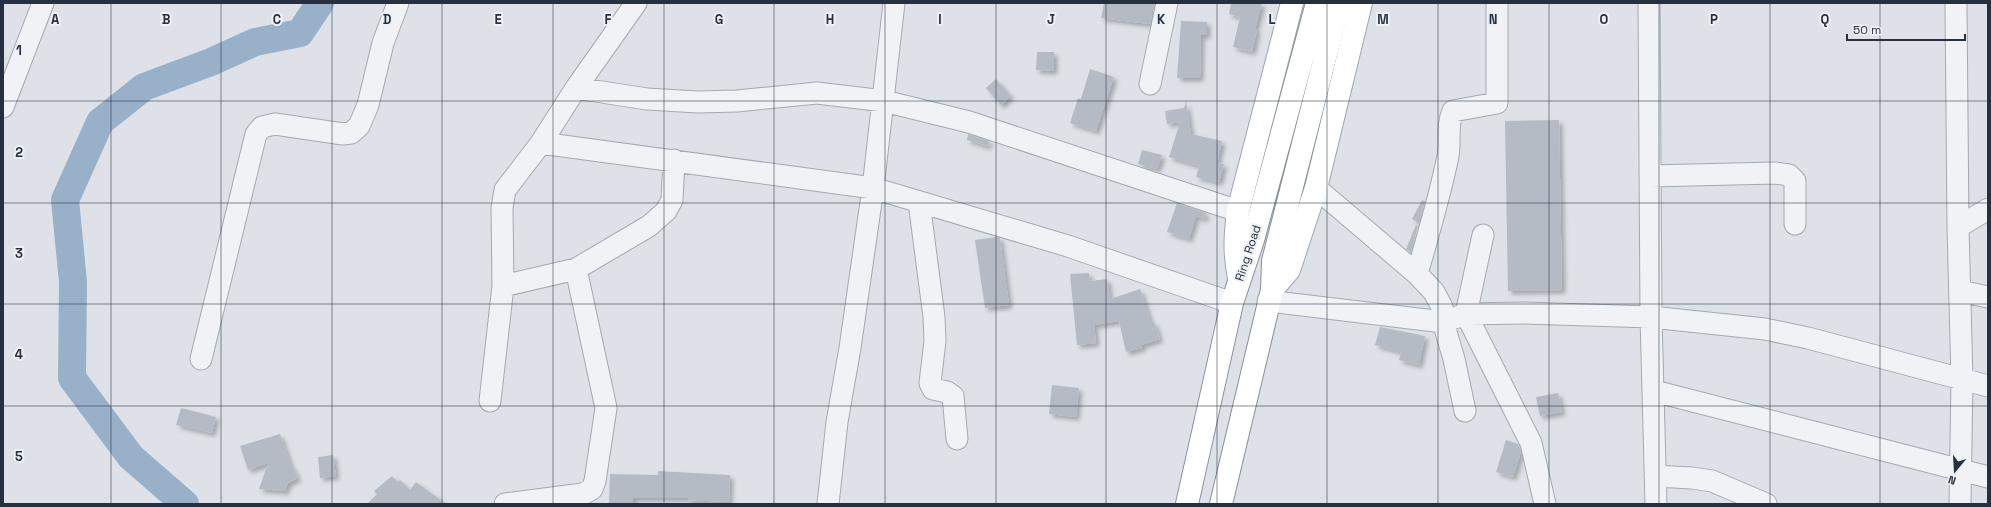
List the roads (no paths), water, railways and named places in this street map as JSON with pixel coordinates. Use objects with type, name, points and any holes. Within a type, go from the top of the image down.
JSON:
[{"type":"main road","points":[[1239,278],[1235,258],[1234,242],[1238,211],[1292,3]]},
{"type":"main road","name":"Ring Road","points":[[1186,504],[1232,303],[1239,278],[1253,240],[1317,3]]},
{"type":"main road","name":"Ring Road","points":[[1221,504],[1270,296],[1273,261],[1339,3]]},
{"type":"main road","points":[[1270,296],[1289,270],[1316,188],[1361,3]]},
{"type":"street","points":[[3,107],[43,3]]},
{"type":"street","points":[[201,359],[256,134],[262,127],[275,124],[343,134],[351,133],[359,126],[368,105],[383,44],[398,3]]},
{"type":"street","points":[[490,401],[503,286],[502,208],[505,190],[541,143],[576,88],[636,3]]},
{"type":"street","points":[[828,504],[837,422],[850,348],[873,188],[894,3]]},
{"type":"street","points":[[1150,84],[1167,3]]},
{"type":"street","points":[[1417,274],[1440,194],[1449,154],[1449,119],[1453,111],[1497,103],[1497,3]]},
{"type":"street","points":[[1649,3],[1651,317],[1656,504]]},
{"type":"street","points":[[1956,3],[1958,227],[1962,379],[1960,504]]},
{"type":"street","points":[[576,88],[647,99],[698,102],[737,101],[817,93],[884,101],[969,122],[1238,211]]},
{"type":"street","points":[[541,143],[873,188],[1068,246],[1232,303]]},
{"type":"street","points":[[503,286],[576,269],[649,226],[666,211],[672,200],[674,160]]},
{"type":"street","points":[[1650,176],[1775,173],[1789,175],[1795,181],[1795,224]]},
{"type":"street","points":[[1316,188],[1417,274],[1434,292],[1442,306],[1443,322],[1454,359],[1465,411]]},
{"type":"street","points":[[919,202],[935,341],[930,383],[933,390],[947,392],[953,396],[957,440]]},
{"type":"street","points":[[1958,227],[1988,209]]},
{"type":"street","points":[[1483,235],[1466,314],[1532,443],[1545,504]]},
{"type":"street","points":[[505,504],[583,494],[592,489],[595,481],[606,408],[576,269]]},
{"type":"street","points":[[1960,291],[1988,297]]},
{"type":"street","points":[[1270,296],[1443,322],[1466,314],[1523,313],[1651,317],[1765,329],[1808,338],[1988,386]]},
{"type":"street","points":[[1654,392],[1988,477]]},
{"type":"street","points":[[1655,476],[1692,478],[1712,482],[1766,504]]},
{"type":"waterway","points":[[185,504],[131,457],[72,378],[73,282],[65,200],[100,122],[144,87],[211,62],[255,42],[300,33],[320,3]]}]
